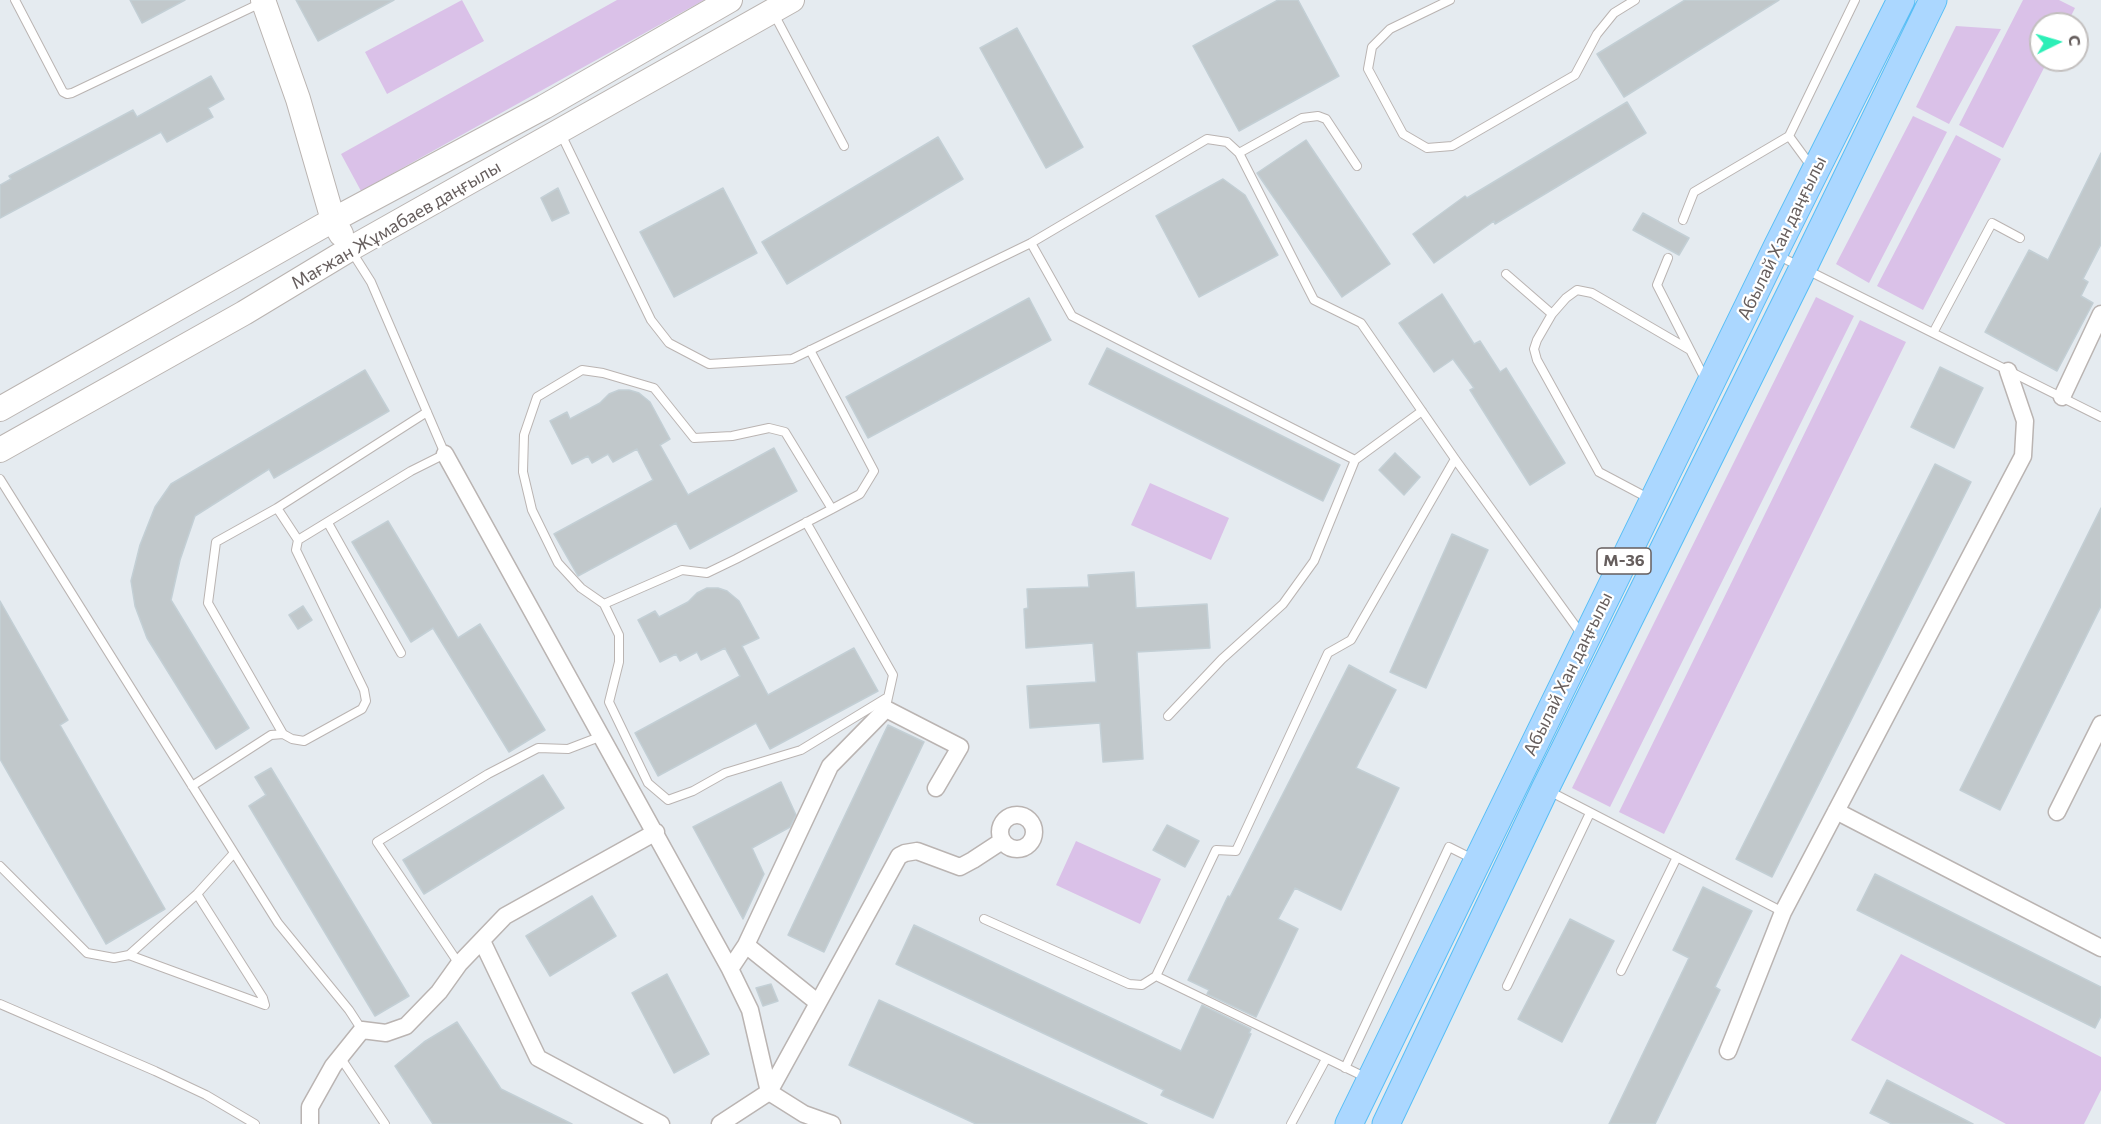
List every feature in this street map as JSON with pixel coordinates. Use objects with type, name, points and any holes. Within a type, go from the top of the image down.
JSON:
[{"type":"main road","name":"Мағжан Жұмабаев даңғылы","points":[[0,409],[333,220],[544,107],[730,0]]},
{"type":"main road","name":"Абылай Хан даңғылы","points":[[1349,1124],[1708,387],[1902,0]]},
{"type":"main road","name":"Абылай Хан даңғылы","points":[[1386,1124],[1545,789],[1933,0]]},
{"type":"main road","points":[[264,1],[298,99],[333,220],[350,249]]},
{"type":"main road","name":"Мағжан Жұмабаев даңғылы","points":[[0,450],[782,5]]},
{"type":"street","points":[[2062,397],[2101,314]]},
{"type":"street","points":[[1728,1052],[1783,912],[2022,456],[2025,421],[2008,370]]},
{"type":"street","points":[[445,454],[730,969],[750,1010],[769,1092],[804,1114],[832,1124]]},
{"type":"street","points":[[730,969],[746,945],[830,766],[887,703],[960,747],[936,788]]},
{"type":"street","points":[[2057,812],[2101,724]]},
{"type":"street","points":[[1836,811],[2101,948]]},
{"type":"street","points":[[310,1124],[310,1107],[340,1057],[362,1030],[386,1033],[406,1026],[439,992],[459,964],[504,916],[656,832]]},
{"type":"street","points":[[720,1124],[769,1092],[899,856],[917,851],[960,867],[1002,841]]},
{"type":"street","points":[[482,941],[538,1058],[661,1124]]},
{"type":"street","points":[[746,945],[817,1002]]},
{"type":"lane","points":[[15,0],[63,92],[67,94],[264,1]]},
{"type":"lane","points":[[1450,0],[1390,29],[1372,47],[1368,69],[1403,134],[1427,147],[1452,146],[1575,75],[1597,34],[1614,13],[1635,0]]},
{"type":"lane","points":[[1683,220],[1694,192],[1789,136],[1855,0]]},
{"type":"lane","points":[[782,5],[844,146]]},
{"type":"lane","points":[[1239,153],[1302,118],[1318,116],[1326,119],[1357,166]]},
{"type":"lane","points":[[560,132],[651,320],[669,343],[709,364],[792,359],[1031,243],[1207,139],[1227,142],[1239,153],[1314,300],[1361,323],[1455,459],[1586,640]]},
{"type":"lane","points":[[1789,136],[1815,171]]},
{"type":"lane","points":[[1933,333],[1992,223],[2020,238]]},
{"type":"lane","points":[[1031,243],[1072,316],[1355,459]]},
{"type":"lane","points":[[298,540],[411,471],[445,454],[371,282],[350,249]]},
{"type":"lane","points":[[1774,254],[2101,417]]},
{"type":"lane","points":[[1668,258],[1657,285],[1708,387]]},
{"type":"lane","points":[[1506,274],[1552,314]]},
{"type":"lane","points":[[1653,500],[1599,472],[1537,360],[1534,349],[1536,340],[1552,314],[1566,298],[1577,290],[1592,293],[1690,350]]},
{"type":"lane","points":[[604,604],[682,570],[707,573],[860,494],[874,471],[810,350]]},
{"type":"lane","points":[[806,522],[893,675],[887,703],[801,750],[725,773],[693,791],[668,800],[648,783],[609,702],[619,662],[618,635],[604,604],[581,588],[558,563],[532,510],[523,472],[524,435],[537,397],[582,370],[603,373],[654,388],[694,438],[732,436],[769,428],[785,432],[832,509]]},
{"type":"lane","points":[[1168,716],[1222,659],[1283,604],[1314,561],[1355,459],[1422,411]]},
{"type":"lane","points":[[277,508],[298,540],[296,549],[350,659],[364,690],[366,701],[362,709],[304,741],[292,740],[283,734],[208,603],[216,542],[277,508],[427,412]]},
{"type":"lane","points":[[984,919],[1129,984],[1143,985],[1156,976],[1216,850],[1236,851],[1328,653],[1351,640],[1455,459]]},
{"type":"lane","points":[[0,479],[278,923],[349,1010],[362,1030]]},
{"type":"lane","points":[[328,523],[401,653]]},
{"type":"lane","points":[[192,786],[272,735],[283,734]]},
{"type":"lane","points":[[459,964],[377,842],[488,774],[538,748],[568,750],[602,736]]},
{"type":"lane","points":[[1545,789],[1783,912]]},
{"type":"lane","points":[[1507,986],[1590,813]]},
{"type":"lane","points":[[1344,1068],[1449,848],[1476,861]]},
{"type":"lane","points":[[0,866],[87,952],[114,958],[129,955],[197,894],[234,852]]},
{"type":"lane","points":[[1621,971],[1677,857]]},
{"type":"lane","points":[[129,955],[265,1005],[263,998],[197,894]]},
{"type":"lane","points":[[1156,976],[1370,1080]]},
{"type":"lane","points":[[0,1004],[206,1095],[255,1124]]},
{"type":"lane","points":[[340,1057],[385,1124]]},
{"type":"lane","points":[[1291,1124],[1326,1059]]},
{"type":"shaded area","points":[[462,0],[484,41],[387,94],[365,52]]},
{"type":"shaded area","points":[[617,0],[704,0],[361,191],[341,154]]},
{"type":"shaded area","points":[[2023,0],[2059,0],[2075,8],[2073,12],[2029,12],[2029,72],[2042,72],[2003,148],[1959,125]]},
{"type":"shaded area","points":[[1956,26],[2001,29],[1949,124],[1916,107]]},
{"type":"shaded area","points":[[1913,116],[1947,132],[1869,283],[1836,264]]},
{"type":"shaded area","points":[[1956,135],[2001,159],[1923,310],[1877,286]]},
{"type":"shaded area","points":[[1816,297],[1854,316],[1610,807],[1572,788]]},
{"type":"shaded area","points":[[1860,320],[1906,342],[1664,834],[1619,812]]},
{"type":"shaded area","points":[[1150,483],[1229,518],[1211,560],[1131,525]]},
{"type":"shaded area","points":[[1076,841],[1161,879],[1140,924],[1056,885]]},
{"type":"shaded area","points":[[1901,954],[2101,1057],[2101,1090],[2084,1124],[2006,1124],[1851,1040]]},
{"type":"building","points":[[130,0],[185,0],[142,23]]},
{"type":"building","points":[[296,0],[394,0],[318,41]]},
{"type":"building","points":[[1278,0],[1298,0],[1339,76],[1239,131],[1193,46]]},
{"type":"building","points":[[1685,0],[1779,0],[1624,97],[1597,54]]},
{"type":"building","points":[[1017,28],[1083,147],[1046,168],[980,48]]},
{"type":"building","points":[[211,76],[224,99],[208,108],[213,117],[167,142],[161,132],[0,218],[0,185],[11,179],[9,176],[133,110],[137,117]]},
{"type":"building","points":[[1627,102],[1646,133],[1495,224],[1494,221],[1434,263],[1413,234],[1465,196],[1467,198]]},
{"type":"building","points":[[938,137],[963,179],[787,284],[762,242]]},
{"type":"building","points":[[1306,140],[1390,264],[1342,297],[1257,173]]},
{"type":"building","points":[[2101,153],[2101,244],[2083,279],[2088,282],[2081,296],[2093,303],[2057,371],[1985,332],[2029,250],[2048,260]]},
{"type":"building","points":[[1223,179],[1245,195],[1278,255],[1199,297],[1156,216]]},
{"type":"building","points":[[558,188],[569,213],[552,221],[541,198]]},
{"type":"building","points":[[723,188],[757,253],[674,297],[640,232]]},
{"type":"building","points":[[1643,213],[1689,238],[1679,255],[1633,230]]},
{"type":"building","points":[[1442,294],[1474,344],[1480,341],[1500,372],[1506,368],[1565,463],[1530,485],[1470,390],[1474,388],[1453,359],[1434,372],[1399,323]]},
{"type":"building","points":[[1029,298],[1051,340],[868,438],[846,397]]},
{"type":"building","points":[[1107,348],[1340,465],[1323,501],[1089,384]]},
{"type":"building","points":[[1940,367],[1983,388],[1954,448],[1911,427]]},
{"type":"building","points":[[365,370],[389,411],[274,478],[269,469],[195,516],[180,560],[171,600],[249,728],[216,749],[147,638],[135,606],[131,581],[140,545],[155,507],[171,484]]},
{"type":"building","points":[[619,390],[639,393],[650,402],[670,439],[660,445],[688,495],[774,448],[797,491],[690,549],[676,523],[578,576],[554,534],[653,480],[637,449],[613,462],[608,454],[592,463],[588,456],[572,464],[550,421],[567,412],[570,419]]},
{"type":"building","points":[[1395,453],[1420,477],[1404,495],[1379,470]]},
{"type":"building","points":[[1935,464],[1971,482],[1772,877],[1736,859]]},
{"type":"building","points":[[2101,508],[2101,606],[2000,810],[1960,790]]},
{"type":"building","points":[[388,521],[458,638],[480,624],[545,730],[509,752],[433,628],[411,642],[352,542]]},
{"type":"building","points":[[1452,534],[1488,550],[1426,688],[1390,672]]},
{"type":"building","points":[[1134,572],[1136,608],[1207,604],[1210,648],[1137,652],[1143,759],[1103,762],[1100,723],[1030,728],[1027,686],[1096,682],[1093,643],[1026,648],[1024,609],[1028,608],[1027,589],[1089,587],[1088,575]]},
{"type":"building","points":[[707,588],[727,591],[739,601],[759,638],[742,646],[768,695],[854,648],[878,691],[770,749],[756,723],[658,776],[635,733],[740,676],[725,648],[701,660],[697,652],[680,661],[676,654],[660,662],[638,620],[655,611],[659,617],[688,602],[697,593]]},
{"type":"building","points":[[0,601],[68,720],[60,725],[165,909],[106,944],[0,759]]},
{"type":"building","points":[[303,606],[312,620],[298,629],[289,615]]},
{"type":"building","points":[[1349,665],[1396,690],[1356,768],[1399,788],[1341,910],[1295,888],[1278,919],[1298,929],[1256,1017],[1207,994],[1209,990],[1188,980],[1228,896],[1230,897]]},
{"type":"building","points":[[888,725],[924,742],[824,952],[788,935]]},
{"type":"building","points":[[271,768],[409,996],[375,1016],[249,806],[266,795],[255,777]]},
{"type":"building","points":[[543,775],[564,808],[424,894],[403,860]]},
{"type":"building","points":[[781,782],[796,815],[790,827],[752,848],[764,874],[743,919],[693,827]]},
{"type":"building","points":[[1167,825],[1199,841],[1185,867],[1153,850]]},
{"type":"building","points":[[1875,874],[2101,987],[2101,1016],[2095,1028],[1857,910]]},
{"type":"building","points":[[1703,887],[1752,911],[1715,987],[1720,990],[1655,1124],[1609,1124],[1689,958],[1673,950]]},
{"type":"building","points":[[592,896],[616,936],[550,976],[526,936]]},
{"type":"building","points":[[1570,919],[1614,941],[1562,1042],[1518,1019]]},
{"type":"building","points":[[914,925],[1181,1051],[1202,1005],[1251,1029],[1249,1033],[1251,1034],[1213,1118],[1161,1095],[1164,1090],[896,964]]},
{"type":"building","points":[[667,974],[709,1054],[674,1073],[632,993]]},
{"type":"building","points":[[771,984],[778,1001],[763,1006],[756,988]]},
{"type":"building","points":[[879,1000],[1147,1124],[976,1124],[849,1065]]},
{"type":"building","points":[[457,1022],[501,1089],[572,1124],[433,1124],[395,1066],[424,1042]]},
{"type":"building","points":[[1887,1080],[1973,1124],[1892,1124],[1870,1113]]}]
